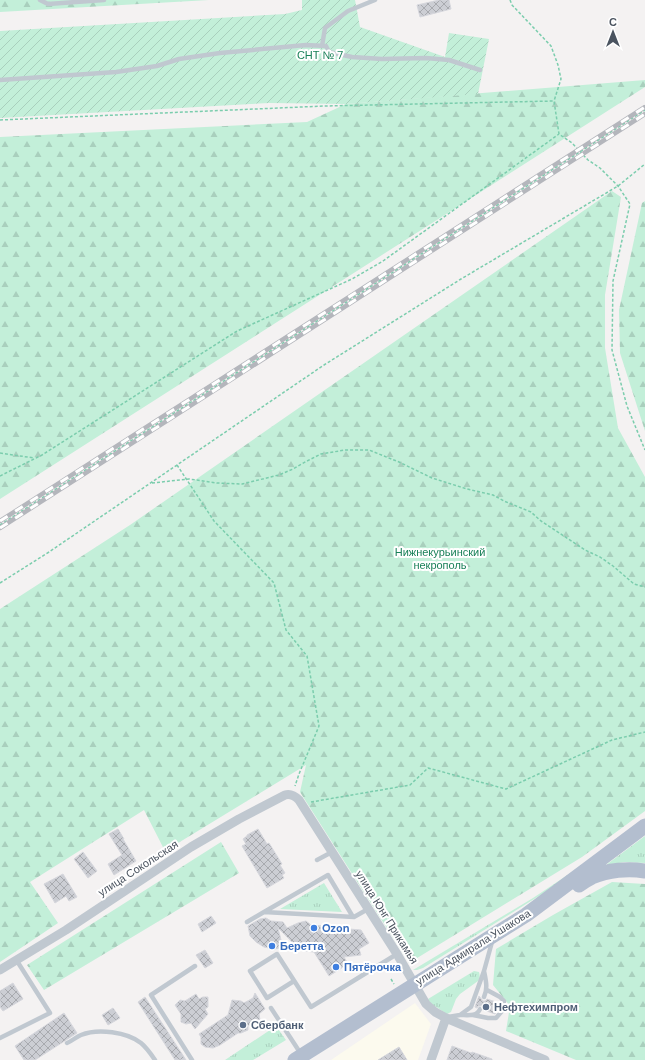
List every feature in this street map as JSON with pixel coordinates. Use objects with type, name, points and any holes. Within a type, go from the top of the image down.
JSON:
[{"type":"main road","name":"улица Адмирала Ушакова","points":[[299,1058],[526,915],[645,826]]},
{"type":"main road","points":[[526,915],[592,877],[608,872],[625,870],[645,871]]},
{"type":"street","name":"улица Сокольская","points":[[0,970],[66,930],[191,847],[239,819],[285,795],[292,795]]},
{"type":"street","name":"улица Юнг Прикамья","points":[[292,795],[302,804],[397,954],[426,1004],[435,1012],[446,1018],[545,1060]]},
{"type":"street","points":[[431,1060],[446,1018]]},
{"type":"lane","points":[[40,0],[48,4],[104,0]]},
{"type":"lane","points":[[322,46],[326,28],[348,11],[375,0]]},
{"type":"lane","points":[[0,80],[116,72],[157,66],[179,59],[207,55],[306,45],[326,46],[329,52],[352,57],[382,59],[426,58],[449,60],[480,70]]},
{"type":"lane","points":[[317,860],[332,852]]},
{"type":"lane","points":[[248,922],[328,875],[353,917]]},
{"type":"lane","points":[[264,912],[353,917],[368,908]]},
{"type":"lane","points":[[460,1015],[471,1007],[484,971],[494,935]]},
{"type":"lane","points":[[294,981],[267,998],[250,971],[277,954],[311,1007],[397,954]]},
{"type":"lane","points":[[0,1038],[50,1013],[17,961]]},
{"type":"lane","points":[[192,1060],[151,996],[195,966]]},
{"type":"lane","points":[[484,971],[487,982],[487,990],[484,998]]},
{"type":"lane","points":[[446,1018],[460,1015],[473,1015],[496,1018],[502,1011],[504,1001],[500,996],[487,990]]},
{"type":"lane","points":[[271,1008],[299,1058]]},
{"type":"lane","points":[[473,1015],[479,1012],[480,1009]]},
{"type":"lane","points":[[67,1043],[81,1035],[111,1032],[140,1042],[147,1048],[155,1060]]},
{"type":"path","points":[[510,0],[512,5],[551,46],[558,65],[561,79],[554,101],[559,134],[567,139],[588,160],[600,168],[618,186],[630,204],[613,281],[612,350],[627,406],[645,450]]},
{"type":"path","points":[[0,120],[325,106],[554,101]]},
{"type":"path","points":[[0,525],[645,110]]},
{"type":"path","points":[[0,476],[42,455],[237,331],[352,279],[383,261],[559,134]]},
{"type":"path","points":[[0,583],[49,552],[324,365],[461,279],[618,186],[645,164]]},
{"type":"path","points":[[150,483],[186,480],[242,484],[279,475],[321,454],[345,450],[369,450],[399,462],[432,478],[467,489],[493,495],[530,512],[585,550],[600,557],[634,584],[645,588]]},
{"type":"path","points":[[0,453],[34,458]]},
{"type":"path","points":[[176,465],[214,521],[274,583],[286,630],[307,656],[318,726],[292,795]]},
{"type":"path","points":[[302,804],[410,785],[428,768],[506,789],[612,740],[645,732]]},
{"type":"shaded area","points":[[415,1003],[431,1024],[418,1060],[331,1060]]},
{"type":"green space","points":[[0,0],[209,0],[0,12]]},
{"type":"green space","name":"СНТ № 7","points":[[302,0],[355,0],[360,27],[445,57],[449,33],[489,39],[478,94],[346,104],[269,103],[0,118],[0,31],[285,14],[302,10]]},
{"type":"green space","points":[[645,80],[645,87],[0,499],[0,137],[307,122],[346,104]]},
{"type":"green space","name":"Нижнекурьинский некрополь","points":[[612,191],[621,197],[605,295],[605,348],[618,428],[645,477],[645,811],[582,857],[409,963],[300,792],[306,765],[165,851],[144,810],[30,882],[58,923],[0,962],[0,609],[130,525]]},
{"type":"green space","points":[[645,201],[645,431],[620,353],[619,310],[642,203]]},
{"type":"green space","points":[[645,836],[645,863],[625,862],[606,865]]},
{"type":"green space","points":[[221,842],[239,873],[44,990],[27,965]]},
{"type":"green space","points":[[575,870],[576,873],[423,968],[413,970],[533,898]]},
{"type":"green space","points":[[612,882],[645,884],[645,1060],[576,1060],[506,1031],[510,1006],[493,985],[496,949]]},
{"type":"green space","points":[[324,883],[342,912],[280,909]]},
{"type":"green space","points":[[474,971],[479,972],[479,980],[460,994],[456,999],[451,1012],[447,1014],[430,1003],[428,999]]},
{"type":"green space","points":[[276,1026],[286,1040],[253,1060],[225,1060]]},
{"type":"building","points":[[439,0],[449,0],[451,9],[420,17],[417,5]]},
{"type":"building","points":[[118,829],[136,861],[114,875],[108,864],[122,855],[109,834]]},
{"type":"building","points":[[258,829],[282,864],[280,865],[285,873],[282,875],[284,878],[267,888],[242,846],[246,844],[243,839]]},
{"type":"building","points":[[83,852],[97,871],[88,878],[74,859]]},
{"type":"building","points":[[63,874],[77,897],[69,901],[66,896],[55,903],[44,884]]},
{"type":"building","points":[[211,916],[216,923],[202,932],[198,924]]},
{"type":"building","points":[[266,918],[271,921],[283,922],[287,928],[306,921],[311,925],[323,926],[326,932],[344,925],[349,929],[361,930],[369,943],[359,949],[361,955],[344,957],[348,964],[329,976],[314,952],[304,951],[296,946],[278,928],[283,948],[274,949],[264,947],[256,942],[250,936],[248,926],[260,919]]},
{"type":"building","points":[[205,950],[213,963],[205,968],[196,955]]},
{"type":"building","points":[[13,983],[23,999],[3,1011],[0,1007],[0,991]]},
{"type":"building","points":[[255,993],[265,1009],[259,1014],[260,1020],[248,1026],[248,1030],[238,1033],[213,1048],[205,1047],[201,1044],[201,1037],[199,1034],[228,1015],[232,1000],[241,1001],[244,1003],[253,998]]},
{"type":"building","points":[[196,994],[199,999],[208,997],[208,1007],[205,1009],[208,1014],[195,1029],[191,1023],[186,1024],[181,1022],[181,1014],[175,1005],[180,1000],[185,1001]]},
{"type":"building","points":[[479,996],[483,1001],[487,999],[499,1003],[495,1014],[484,1010],[481,1006],[478,1006],[477,1008],[475,1007]]},
{"type":"building","points":[[145,997],[186,1060],[175,1060],[138,1002]]},
{"type":"building","points":[[113,1008],[120,1018],[108,1025],[102,1015]]},
{"type":"building","points":[[64,1013],[77,1033],[35,1060],[24,1060],[15,1046]]},
{"type":"building","points":[[452,1046],[492,1059],[492,1060],[447,1060]]},
{"type":"building","points":[[399,1047],[407,1060],[378,1060]]},
{"type":"railway","points":[[0,521],[645,107]]},
{"type":"railway","points":[[0,528],[645,114]]},
{"type":"place","name":"Ozon","points":[[314,928]]},
{"type":"place","name":"Беретта","points":[[272,946]]},
{"type":"place","name":"Пятёрочка","points":[[336,967]]},
{"type":"place","name":"Нефтехимпром","points":[[486,1007]]},
{"type":"place","name":"Сбербанк","points":[[243,1025]]}]
